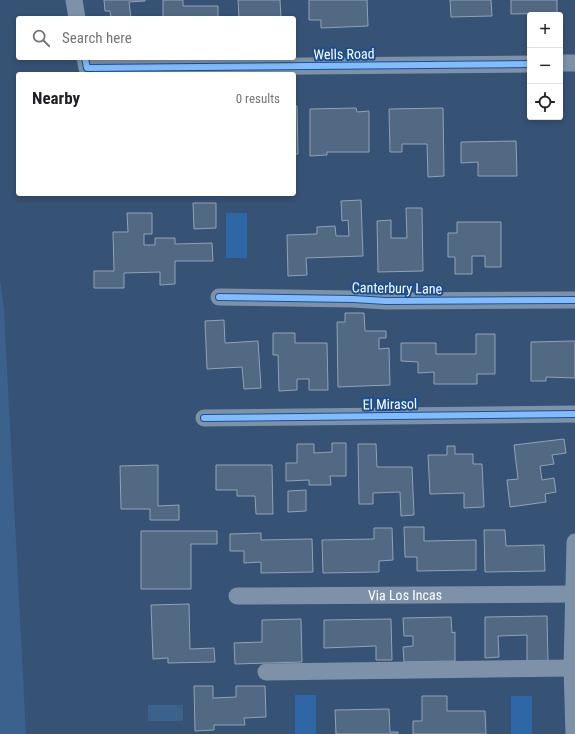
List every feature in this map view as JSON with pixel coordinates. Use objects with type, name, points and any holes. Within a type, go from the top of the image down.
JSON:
[{"type":"street","points":[[74,0],[77,16]]},
{"type":"street","name":"Wells Road","points":[[86,63],[527,64]]},
{"type":"street","points":[[563,63],[575,63]]},
{"type":"street","name":"Canterbury Lane","points":[[219,297],[353,299],[386,302],[575,300]]},
{"type":"street","name":"El Mirasol","points":[[204,418],[575,414]]},
{"type":"street","points":[[574,734],[572,668],[575,542]]},
{"type":"street","name":"Via Los Incas","points":[[237,596],[574,595]]},
{"type":"street","points":[[266,672],[572,668]]},
{"type":"shaded area","points":[[226,213],[247,213],[247,258],[226,258]]},
{"type":"shaded area","points":[[0,279],[4,310],[26,734],[0,734]]},
{"type":"shaded area","points":[[295,695],[316,695],[316,734],[295,734]]},
{"type":"shaded area","points":[[511,696],[532,696],[532,734],[511,734]]},
{"type":"shaded area","points":[[148,705],[183,705],[183,721],[148,721]]},
{"type":"building","points":[[104,0],[145,0],[129,2],[131,16],[111,16],[110,11],[105,11]]},
{"type":"building","points":[[163,0],[183,0],[183,6],[218,6],[218,16],[163,16]]},
{"type":"building","points":[[238,0],[280,0],[281,16],[239,16]]},
{"type":"building","points":[[309,0],[367,0],[368,26],[321,28],[321,20],[309,20]]},
{"type":"building","points":[[450,0],[491,0],[492,16],[451,17]]},
{"type":"building","points":[[511,0],[557,0],[557,12],[527,12],[527,14],[511,14]]},
{"type":"building","points":[[296,106],[297,106],[298,154],[296,154]]},
{"type":"building","points":[[356,108],[357,112],[369,111],[369,152],[327,152],[327,155],[310,156],[310,109]]},
{"type":"building","points":[[443,108],[444,176],[428,177],[427,144],[402,144],[402,152],[390,152],[389,109]]},
{"type":"building","points":[[516,141],[517,176],[478,176],[478,162],[461,163],[461,142]]},
{"type":"building","points":[[361,200],[363,256],[306,258],[307,275],[288,276],[287,235],[317,234],[317,227],[335,226],[336,236],[349,236],[348,220],[342,221],[341,201]]},
{"type":"building","points":[[193,203],[216,203],[216,228],[194,229]]},
{"type":"building","points":[[406,208],[422,208],[423,271],[378,272],[377,221],[391,220],[391,238],[407,238]]},
{"type":"building","points":[[127,213],[152,213],[152,234],[144,234],[144,245],[155,245],[155,238],[175,238],[175,244],[212,243],[213,261],[175,261],[175,284],[160,285],[160,272],[124,273],[124,288],[94,288],[94,271],[114,271],[113,232],[128,232]]},
{"type":"building","points":[[457,222],[501,222],[501,267],[485,267],[485,256],[472,256],[472,274],[455,274],[455,257],[448,257],[448,233],[457,233]]},
{"type":"building","points":[[345,313],[364,313],[365,331],[386,331],[386,338],[379,338],[379,349],[389,348],[390,385],[338,387],[337,322],[345,322]]},
{"type":"building","points":[[224,320],[225,343],[258,341],[261,388],[244,389],[242,367],[207,369],[205,321]]},
{"type":"building","points":[[273,333],[295,333],[295,343],[327,343],[328,390],[309,390],[309,379],[297,379],[297,390],[279,391],[278,355],[273,355]]},
{"type":"building","points":[[476,334],[495,334],[495,374],[477,374],[477,384],[434,384],[434,372],[418,373],[418,362],[401,361],[401,343],[436,343],[436,354],[476,354]]},
{"type":"building","points":[[575,341],[575,378],[546,377],[546,381],[531,381],[531,342]]},
{"type":"building","points":[[564,439],[566,453],[552,455],[554,464],[540,466],[542,480],[554,478],[556,492],[545,494],[546,502],[510,507],[507,480],[518,479],[514,445]]},
{"type":"building","points":[[332,443],[346,443],[346,476],[330,476],[331,485],[309,485],[309,480],[286,481],[286,463],[297,463],[297,444],[314,444],[314,453],[332,452]]},
{"type":"building","points":[[358,444],[376,444],[377,467],[412,467],[414,515],[401,516],[400,492],[373,493],[373,504],[359,504]]},
{"type":"building","points":[[447,446],[455,446],[455,454],[473,454],[473,464],[482,464],[484,507],[464,508],[464,493],[430,494],[428,455],[447,455]]},
{"type":"building","points":[[158,465],[158,506],[179,505],[179,520],[150,520],[150,509],[121,509],[120,466]]},
{"type":"building","points":[[216,465],[272,465],[273,514],[256,514],[255,496],[237,496],[237,490],[216,490]]},
{"type":"building","points":[[306,490],[306,511],[288,512],[288,491]]},
{"type":"building","points":[[404,527],[424,527],[424,541],[476,540],[476,570],[417,571],[417,557],[405,557]]},
{"type":"building","points":[[374,528],[392,528],[393,560],[379,561],[379,572],[323,573],[322,540],[374,539]]},
{"type":"building","points":[[484,530],[505,530],[506,546],[544,545],[545,571],[485,572]]},
{"type":"building","points":[[141,531],[217,531],[217,544],[191,544],[191,589],[141,589]]},
{"type":"building","points":[[261,533],[261,540],[312,539],[313,572],[261,573],[261,562],[244,563],[244,551],[230,551],[230,534]]},
{"type":"building","points":[[189,604],[190,649],[214,648],[215,662],[168,663],[168,658],[153,659],[151,605]]},
{"type":"building","points":[[547,616],[548,661],[527,661],[527,635],[498,636],[499,657],[485,658],[485,617]]},
{"type":"building","points":[[451,617],[452,633],[455,632],[455,661],[404,662],[403,647],[413,646],[413,636],[404,636],[403,618]]},
{"type":"building","points":[[301,619],[302,662],[235,664],[234,643],[262,642],[262,620]]},
{"type":"building","points":[[391,619],[392,660],[376,660],[376,646],[324,648],[324,620]]},
{"type":"building","points":[[194,686],[213,686],[213,698],[236,697],[236,686],[265,686],[266,717],[244,718],[245,725],[214,725],[214,730],[195,731]]},
{"type":"building","points":[[422,696],[447,696],[447,711],[485,711],[486,734],[413,734],[413,721],[422,721]]},
{"type":"building","points":[[389,709],[390,732],[398,732],[398,734],[336,734],[335,710]]},
{"type":"cycle path","points":[[85,60],[87,68],[527,64]]},
{"type":"cycle path","points":[[219,297],[353,299],[386,301],[575,300]]},
{"type":"cycle path","points":[[204,418],[575,414]]}]
